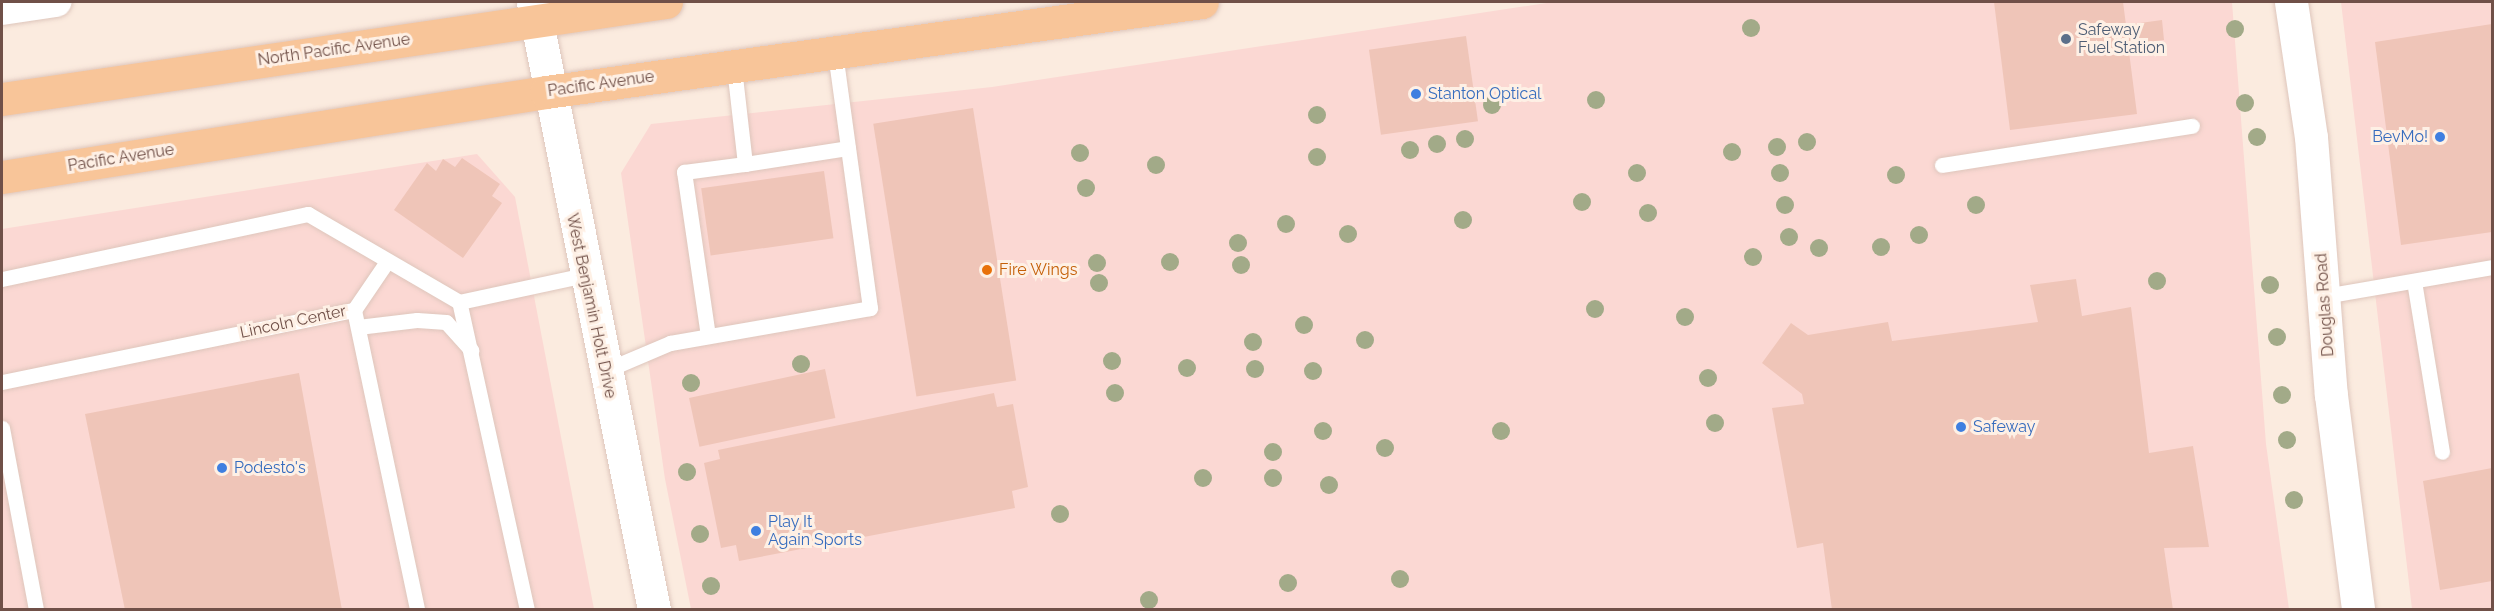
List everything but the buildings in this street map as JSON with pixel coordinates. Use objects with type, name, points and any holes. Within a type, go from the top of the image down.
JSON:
[{"type":"main road","name":"North Pacific Avenue","points":[[2,99],[534,11],[666,2]]},
{"type":"main road","name":"Pacific Avenue","points":[[2,177],[546,92],[1202,2]]},
{"type":"street","points":[[2,10],[56,2]]},
{"type":"street","name":"Douglas Road","points":[[2291,2],[2311,137],[2325,296],[2358,609]]},
{"type":"street","name":"West Benjamin Holt Drive","points":[[534,11],[546,92],[654,609]]},
{"type":"lane","points":[[604,370],[670,343],[870,308],[835,53]]},
{"type":"lane","points":[[734,67],[745,164]]},
{"type":"lane","points":[[1942,165],[2192,126]]},
{"type":"lane","points":[[708,336],[684,172],[848,148]]},
{"type":"lane","points":[[2,279],[308,214],[386,262],[459,302],[585,275]]},
{"type":"lane","points":[[354,310],[386,262]]},
{"type":"lane","points":[[2325,296],[2493,267]]},
{"type":"lane","points":[[2414,281],[2442,452]]},
{"type":"lane","points":[[459,302],[474,354],[527,609]]},
{"type":"lane","name":"Lincoln Center","points":[[2,382],[354,310],[417,609]]},
{"type":"lane","points":[[358,327],[417,320],[446,322],[474,354]]},
{"type":"lane","points":[[2,428],[36,609]]},
{"type":"shaded area","points":[[1553,2],[2232,2],[2266,444],[2289,609],[691,609],[665,479],[621,173],[651,124],[992,87]]},
{"type":"shaded area","points":[[2341,2],[2492,2],[2492,609],[2412,609]]},
{"type":"shaded area","points":[[477,154],[515,197],[594,609],[2,610],[2,229]]},
{"type":"place","name":"Safeway Fuel Station","points":[[2066,39]]},
{"type":"place","name":"Stanton Optical","points":[[1416,94]]},
{"type":"place","name":"BevMo!","points":[[2440,137]]},
{"type":"place","name":"Fire Wings","points":[[987,270]]},
{"type":"place","name":"Safeway","points":[[1961,427]]},
{"type":"place","name":"Podesto's","points":[[222,468]]},
{"type":"place","name":"Play It Again Sports","points":[[756,531]]}]
